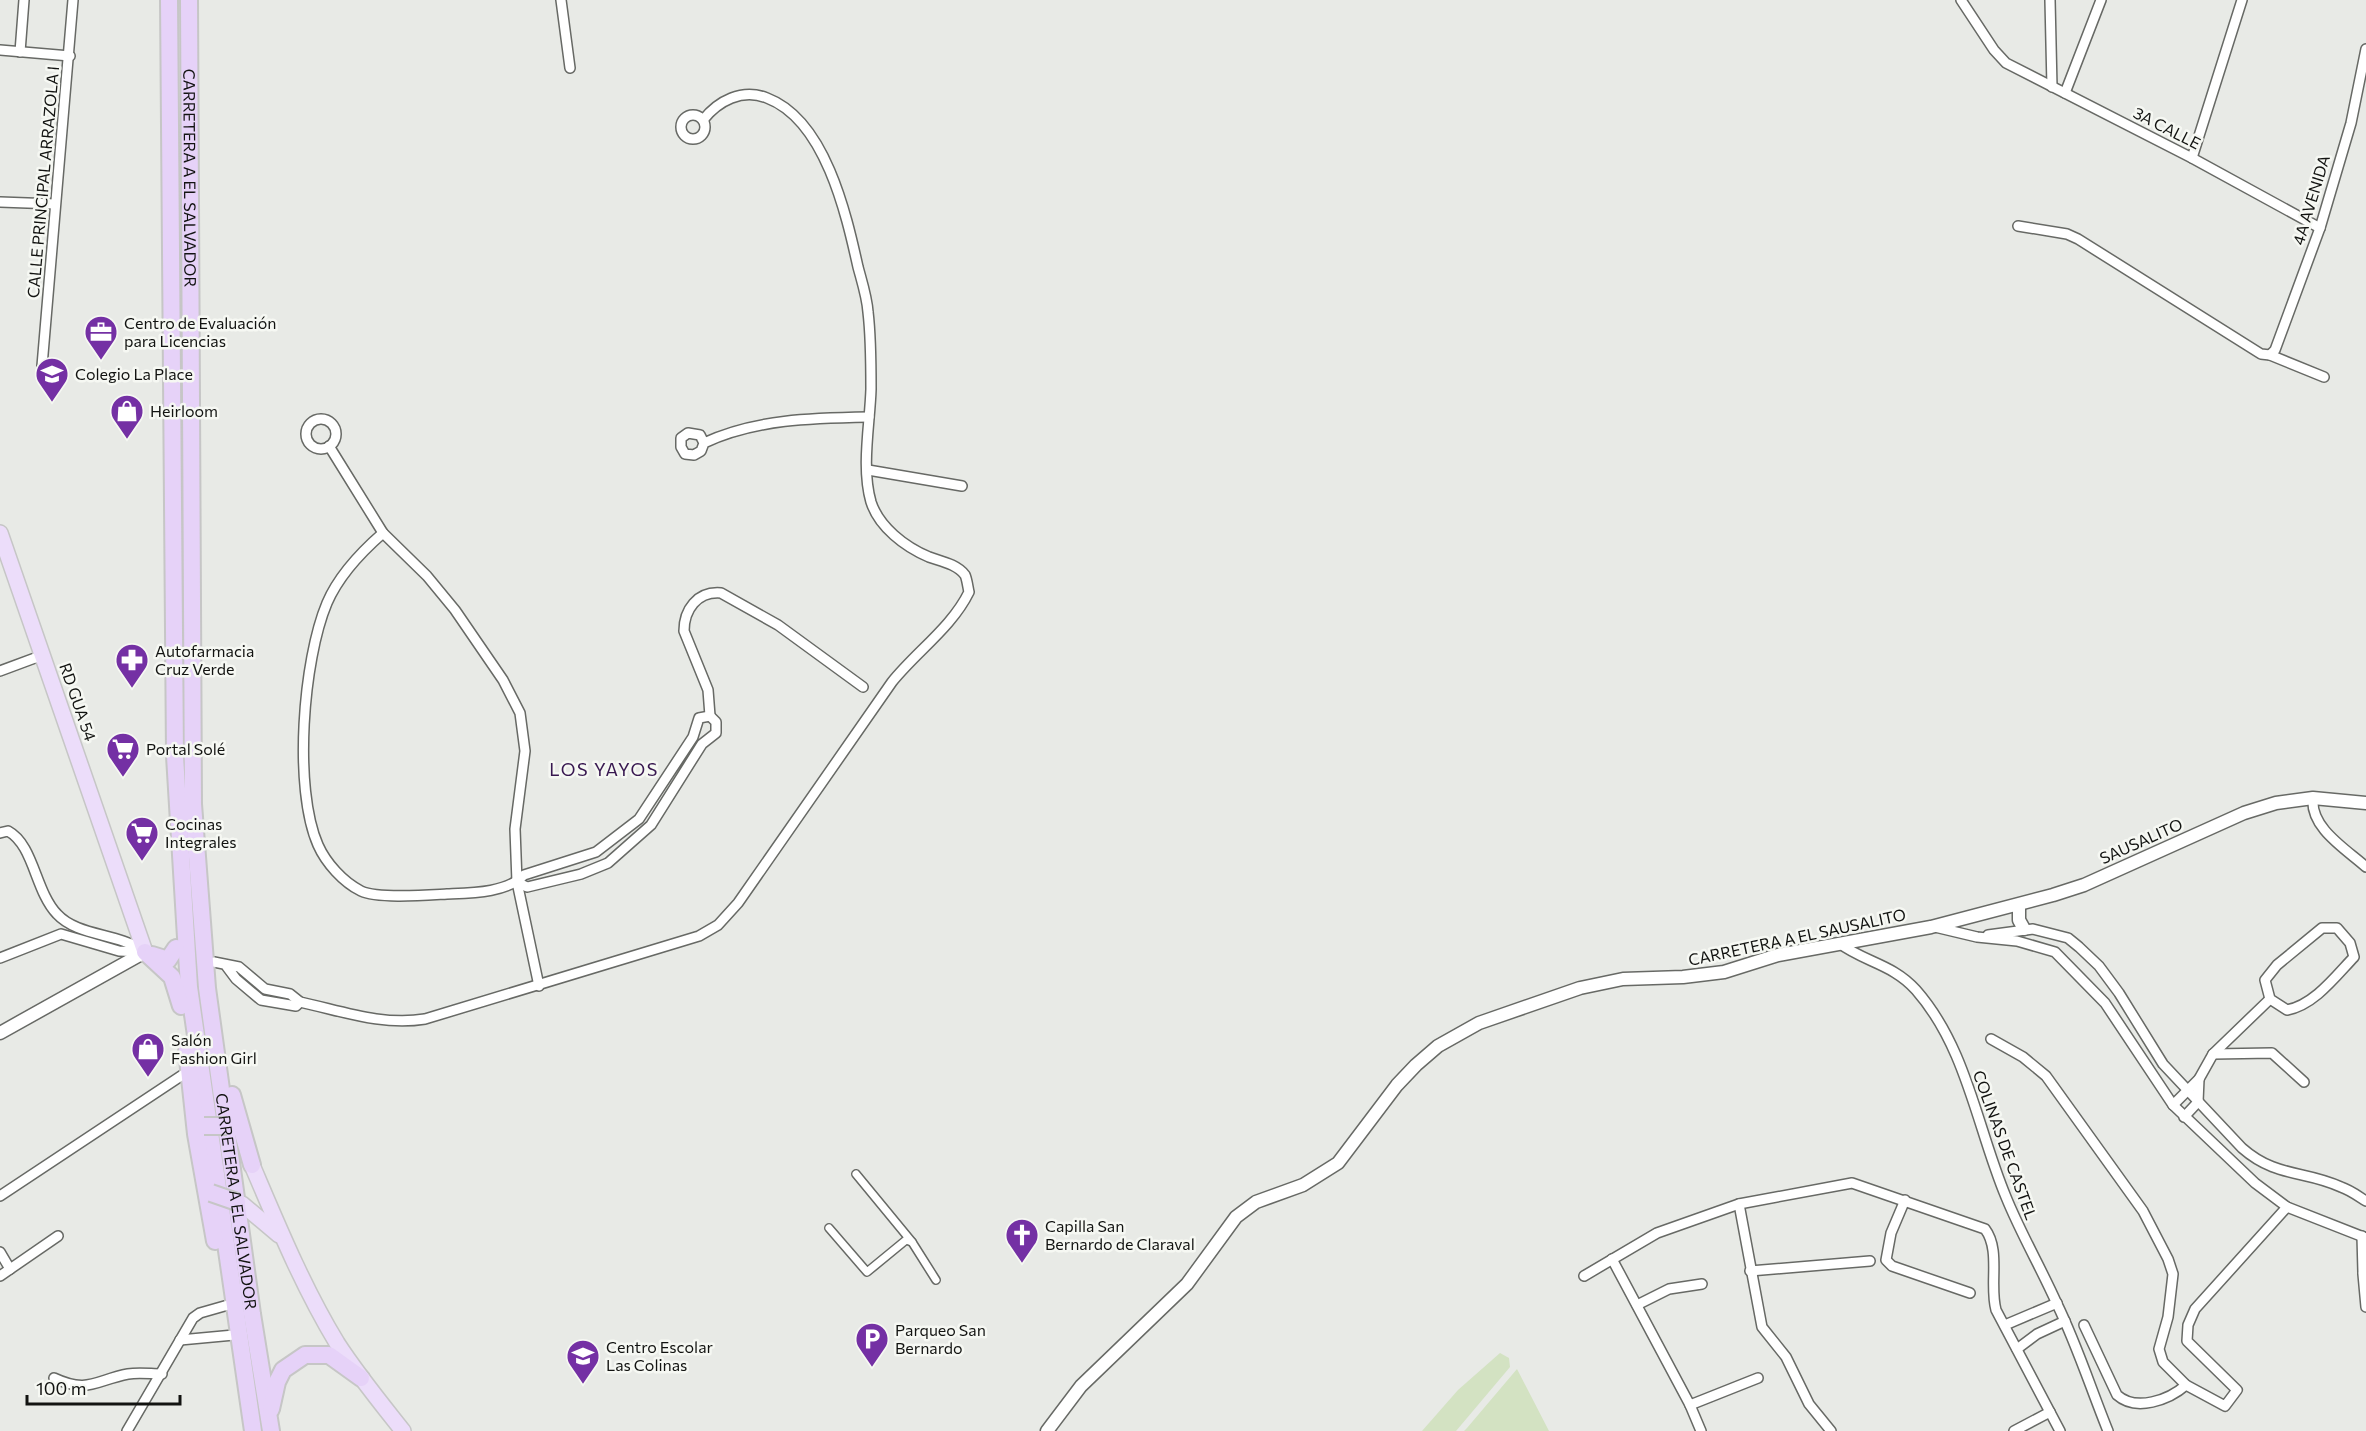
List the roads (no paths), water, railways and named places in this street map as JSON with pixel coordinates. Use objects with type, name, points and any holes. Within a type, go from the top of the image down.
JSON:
[{"type":"highway","name":"CARRETERA A EL SALVADOR","points":[[169,0],[175,756],[189,987],[253,1431]]},
{"type":"highway","name":"CARRETERA A EL SALVADOR","points":[[189,0],[193,804],[207,988],[270,1425]]},
{"type":"highway","points":[[175,756],[170,781],[176,948],[181,1006],[208,1192],[253,1431]]},
{"type":"highway","points":[[193,804],[207,840],[232,1095],[231,1130],[270,1425]]},
{"type":"highway","points":[[145,951],[168,960],[176,948]]},
{"type":"highway","points":[[145,951],[172,977],[181,1006]]},
{"type":"highway","points":[[232,1095],[252,1166]]},
{"type":"highway","points":[[200,1130],[231,1130]]},
{"type":"highway","points":[[231,1130],[252,1166]]},
{"type":"highway","points":[[208,1192],[239,1203]]},
{"type":"highway","points":[[270,1425],[277,1382],[283,1370],[298,1358],[329,1355],[361,1378]]},
{"type":"main road","name":"RD GUA 54","points":[[0,533],[145,951]]},
{"type":"main road","points":[[252,1166],[283,1239],[325,1321],[361,1378],[403,1431]]},
{"type":"main road","points":[[239,1203],[283,1239]]},
{"type":"street","points":[[20,52],[24,0]]},
{"type":"street","name":"CALLE PRINCIPAL ARRAZOLA I","points":[[42,366],[73,0]]},
{"type":"street","points":[[561,0],[570,68]]},
{"type":"street","name":"3A CALLE","points":[[1961,0],[2006,63],[2192,158],[2320,228]]},
{"type":"street","points":[[2050,0],[2052,87]]},
{"type":"street","points":[[2065,93],[2101,0]]},
{"type":"street","points":[[2192,158],[2242,0]]},
{"type":"street","name":"4A AVENIDA","points":[[2271,355],[2275,350],[2320,228],[2351,123],[2366,49]]},
{"type":"street","points":[[0,50],[70,56]]},
{"type":"street","points":[[220,965],[261,1000],[296,1006],[300,1002],[382,1021],[404,1022],[425,1019],[539,986],[699,936],[718,925],[738,903],[892,682],[911,659],[960,611],[969,592],[965,575],[951,564],[927,556],[906,544],[877,516],[871,500],[868,470],[871,388],[868,310],[852,241],[830,170],[795,117],[765,97],[732,96],[714,107],[703,120]]},
{"type":"street","points":[[0,202],[55,204]]},
{"type":"street","points":[[2019,226],[2067,234],[2078,239],[2261,354],[2271,355],[2324,377]]},
{"type":"street","points":[[704,443],[727,432],[779,422],[869,417]]},
{"type":"street","points":[[329,446],[383,533],[427,576],[455,610],[503,680],[520,712],[525,751],[515,829],[517,882],[539,986]]},
{"type":"street","points":[[868,470],[962,486]]},
{"type":"street","points":[[383,533],[358,555],[339,581],[324,610],[310,662],[304,743],[307,796],[318,844],[343,878],[362,892],[412,897],[474,892],[517,882],[524,874],[596,852],[619,837],[639,819],[693,737],[697,720],[703,716],[710,716]]},
{"type":"street","points":[[517,882],[527,887],[581,874],[608,863],[651,825],[702,744],[716,733],[716,722],[710,716],[708,690],[684,632],[684,624],[693,603],[712,592],[721,593],[778,625],[862,687]]},
{"type":"street","points":[[0,671],[43,655]]},
{"type":"street","points":[[2313,798],[2312,809],[2315,820],[2366,867]]},
{"type":"street","name":"SAUSALITO","points":[[1931,927],[2019,905],[2084,885],[2244,813],[2276,803],[2313,798],[2366,803]]},
{"type":"street","points":[[0,833],[8,831],[22,841],[39,887],[50,906],[65,922],[123,940],[145,951]]},
{"type":"street","points":[[2019,905],[2018,915],[2024,929]]},
{"type":"street","points":[[61,934],[65,922]]},
{"type":"street","name":"CARRETERA A EL SAUSALITO","points":[[1047,1431],[1081,1386],[1187,1284],[1236,1217],[1256,1202],[1303,1185],[1338,1163],[1397,1085],[1438,1046],[1479,1023],[1580,988],[1623,980],[1724,972],[1778,955],[1931,927],[1977,937],[2017,941],[2055,952]]},
{"type":"street","points":[[2322,928],[2337,928],[2350,943],[2354,957],[2300,1008],[2287,1010],[2270,999],[2265,980],[2277,965],[2322,928]]},
{"type":"street","points":[[1977,937],[2024,929],[2068,938],[2099,966],[2163,1064],[2242,1148],[2263,1164],[2340,1186],[2366,1201]]},
{"type":"street","points":[[0,958],[61,934],[118,951],[145,951]]},
{"type":"street","points":[[2068,938],[2055,952],[2105,1003],[2173,1105],[2184,1117],[2255,1183],[2287,1207],[2364,1237],[2366,1308]]},
{"type":"street","name":"COLINAS DE CASTEL","points":[[1839,943],[1888,966],[1902,977],[1915,988],[1938,1021],[1977,1109],[2005,1197],[2065,1321],[2108,1431]]},
{"type":"street","points":[[0,1033],[145,951]]},
{"type":"street","points":[[2173,1105],[2199,1079],[2213,1053],[2270,999]]},
{"type":"street","points":[[1991,1039],[2023,1057],[2046,1076],[2152,1225],[2173,1274],[2168,1317],[2158,1349],[2163,1362],[2186,1384],[2225,1406],[2236,1390],[2187,1341],[2188,1325],[2195,1309],[2287,1207]]},
{"type":"street","points":[[2213,1053],[2272,1053],[2304,1082]]},
{"type":"street","points":[[0,1196],[190,1070]]},
{"type":"street","points":[[2184,1117],[2198,1102],[2199,1079]]},
{"type":"street","points":[[856,1174],[912,1242],[936,1280]]},
{"type":"street","points":[[1584,1276],[1657,1233],[1739,1204],[1852,1183],[1905,1200],[1985,1228],[1992,1246],[1992,1294],[1996,1310],[2060,1431]]},
{"type":"street","points":[[1905,1200],[1891,1233],[1886,1260],[1892,1266],[1970,1293]]},
{"type":"street","points":[[1739,1204],[1762,1327],[1774,1345],[1786,1357],[1809,1404],[1831,1431]]},
{"type":"street","points":[[829,1228],[867,1272],[906,1240],[912,1242]]},
{"type":"street","points":[[0,1276],[58,1236]]},
{"type":"street","points":[[0,1252],[10,1269]]},
{"type":"street","points":[[1612,1259],[1690,1405],[1701,1431]]},
{"type":"street","points":[[1750,1271],[1870,1261]]},
{"type":"street","points":[[1637,1305],[1669,1289],[1702,1284]]},
{"type":"street","points":[[2005,1324],[2057,1303]]},
{"type":"street","points":[[127,1431],[162,1374],[187,1326],[200,1313],[228,1305]]},
{"type":"street","points":[[2168,1317],[2188,1325]]},
{"type":"street","points":[[2017,1349],[2037,1334],[2065,1321]]},
{"type":"street","points":[[2084,1325],[2117,1395],[2125,1402],[2134,1405],[2176,1394],[2186,1384]]},
{"type":"street","points":[[180,1340],[234,1335]]},
{"type":"street","points":[[54,1378],[70,1386],[84,1387],[126,1374],[162,1374]]},
{"type":"street","points":[[1690,1405],[1758,1378]]},
{"type":"street","points":[[2014,1431],[2050,1412]]},
{"type":"place","name":"Centro de Evaluación para Licencias","points":[[101,361]]},
{"type":"place","name":"Colegio La Place","points":[[52,403]]},
{"type":"place","name":"Heirloom","points":[[127,440]]},
{"type":"place","name":"Autofarmacia Cruz Verde","points":[[132,689]]},
{"type":"place","name":"Portal Solé","points":[[123,778]]},
{"type":"place","name":"Cocinas Integrales","points":[[142,862]]},
{"type":"place","name":"Salón Fashion Girl","points":[[148,1078]]},
{"type":"place","name":"Capilla San Bernardo de Claraval","points":[[1022,1264]]},
{"type":"place","name":"Parqueo San Bernardo","points":[[872,1368]]},
{"type":"place","name":"Centro Escolar Las Colinas","points":[[583,1385]]},
{"type":"district","name":"LOS YAYOS","points":[[604,770]]}]
